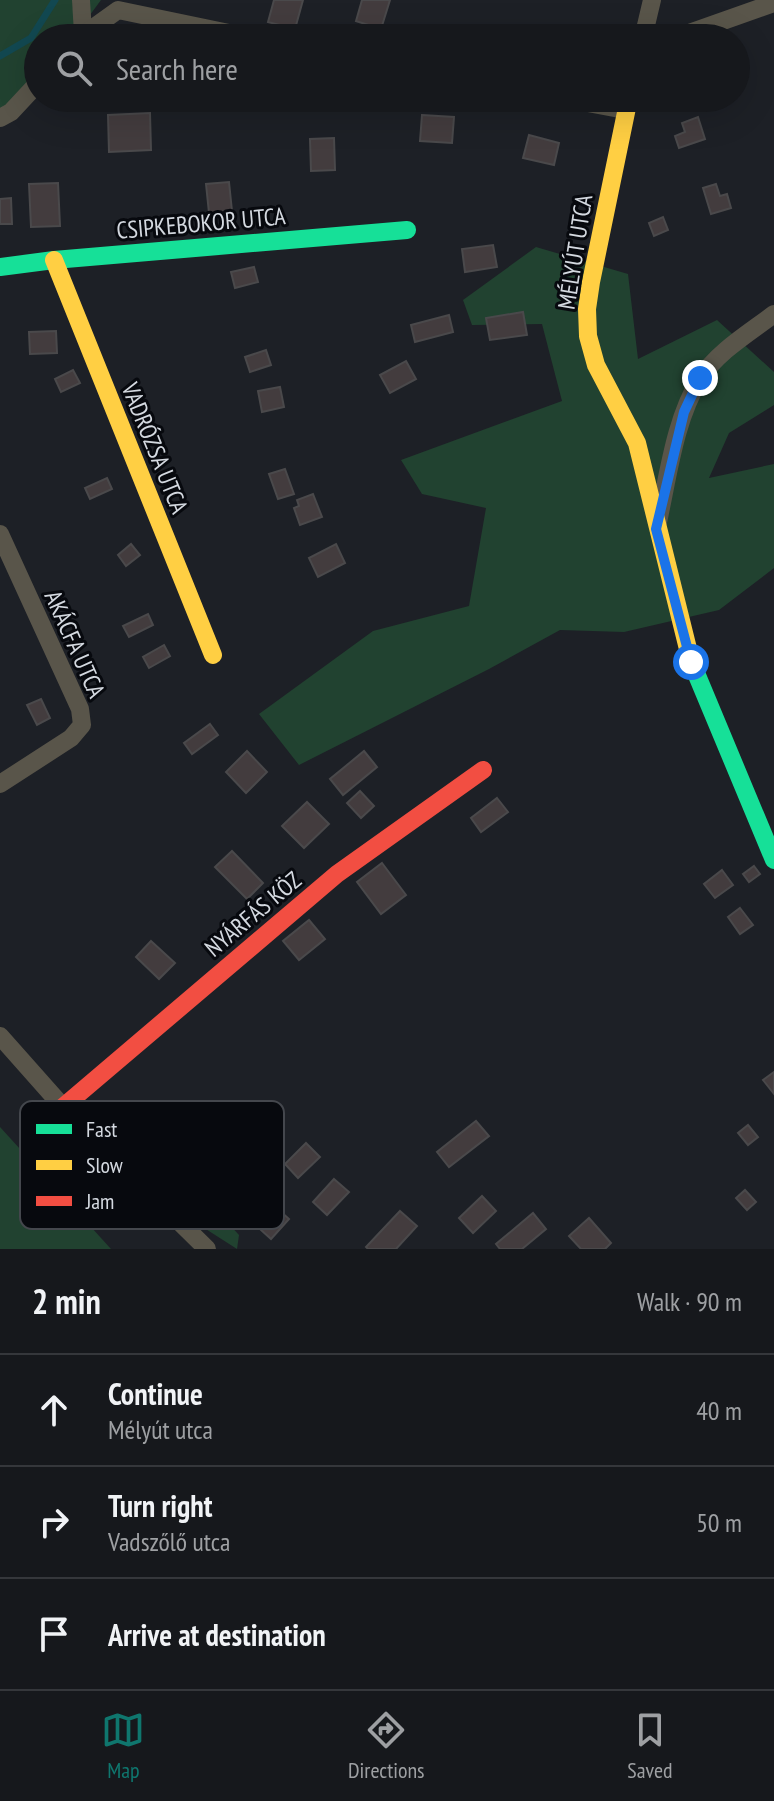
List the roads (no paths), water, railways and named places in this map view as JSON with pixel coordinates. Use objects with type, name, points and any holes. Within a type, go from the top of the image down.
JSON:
[{"type":"street","points":[[81,0],[81,24]]},
{"type":"street","points":[[646,24],[652,0]]},
{"type":"street","points":[[715,24],[774,3]]},
{"type":"street","points":[[97,24],[118,10],[186,24]]},
{"type":"street","points":[[0,118],[11,112],[24,98]]},
{"type":"street","name":"MÉLYÚT UTCA","points":[[625,112],[591,282],[587,309],[588,336],[605,387],[637,443],[691,662],[774,860]]},
{"type":"street","name":"CSIPKEBOKOR UTCA","points":[[0,267],[407,230]]},
{"type":"street","name":"VADRÓZSA UTCA","points":[[54,260],[213,655]]},
{"type":"street","points":[[656,529],[684,412],[700,378],[724,352],[774,314]]},
{"type":"street","name":"AKÁCFA UTCA","points":[[0,534],[80,709],[82,725],[71,738],[0,784]]},
{"type":"street","name":"NYÁRFÁS KÖZ","points":[[70,1101],[337,874],[483,770]]},
{"type":"street","points":[[0,1036],[58,1101]]},
{"type":"waterway","points":[[40,24],[55,0]]},
{"type":"waterway","points":[[0,56],[24,42]]}]
